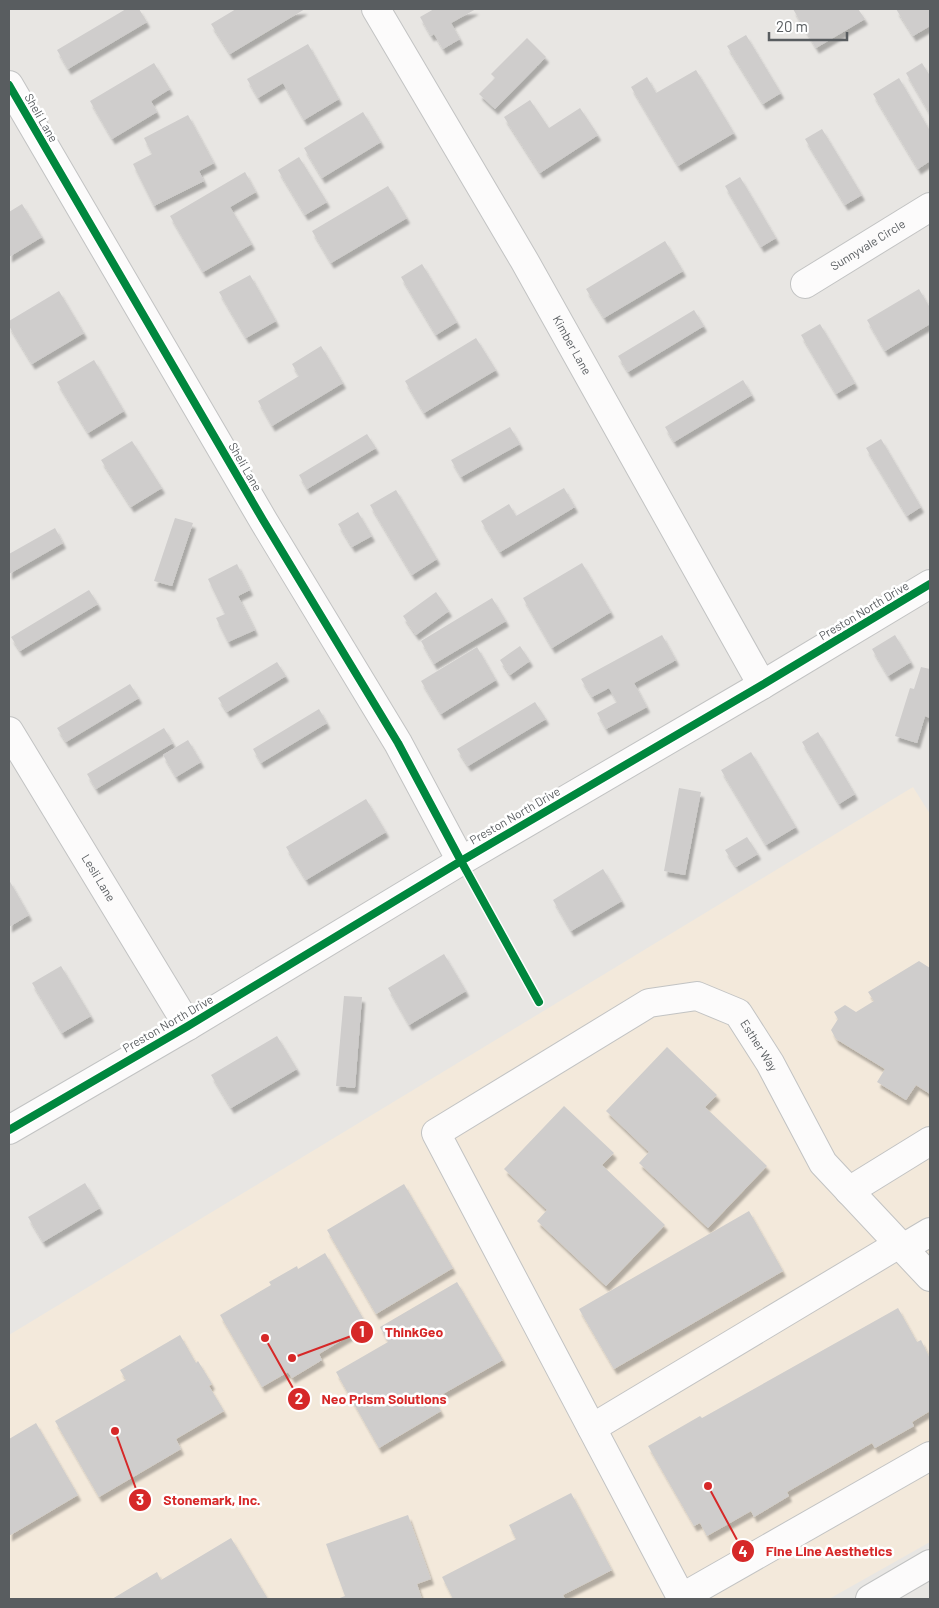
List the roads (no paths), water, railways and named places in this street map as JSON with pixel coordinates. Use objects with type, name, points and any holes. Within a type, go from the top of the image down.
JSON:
[{"type":"street","name":"Kimber Lane","points":[[376,9],[524,260],[762,685]]},
{"type":"street","name":"Sheli Lane","points":[[9,85],[263,520],[398,743],[461,861]]},
{"type":"street","name":"Sunnyvale Circle","points":[[805,284],[930,207]]},
{"type":"street","name":"Preston North Drive","points":[[9,1130],[188,1026],[461,861],[762,685],[930,584]]},
{"type":"street","name":"Lesli Lane","points":[[9,730],[188,1026]]},
{"type":"street","name":"Esther Way","points":[[592,1428],[436,1133],[648,1003],[697,996],[738,1013],[770,1063],[823,1163],[930,1277]]},
{"type":"street","points":[[849,1191],[930,1141]]},
{"type":"street","points":[[930,1232],[901,1246],[592,1428],[681,1599],[930,1456]]},
{"type":"street","points":[[870,1599],[930,1564]]},
{"type":"place","name":"Neo Prism Solutions","points":[[265,1338]]},
{"type":"place","name":"ThinkGeo","points":[[292,1358]]},
{"type":"place","name":"Stonemark, Inc.","points":[[115,1431]]},
{"type":"place","name":"Fine Line Aesthetics","points":[[708,1486]]}]
